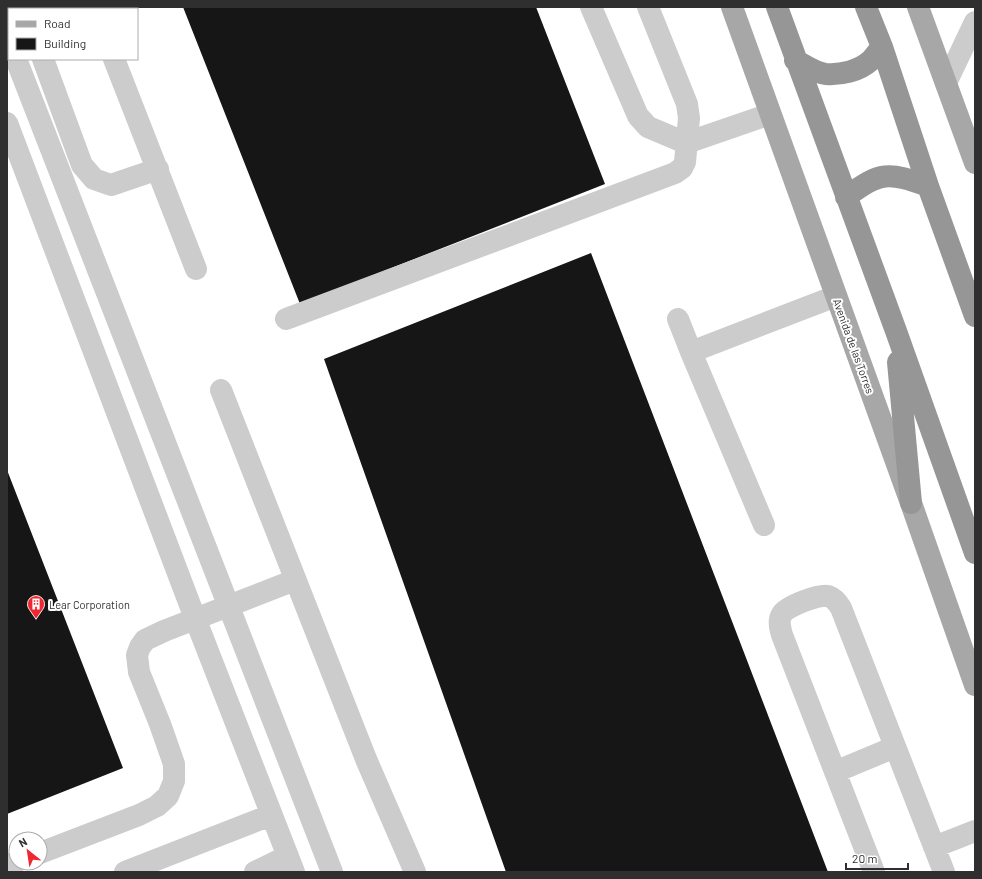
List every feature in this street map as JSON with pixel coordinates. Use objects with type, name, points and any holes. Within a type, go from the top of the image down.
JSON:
[{"type":"highway","points":[[777,7],[795,60],[896,331],[975,553]]},
{"type":"highway","points":[[866,7],[882,47],[928,186],[975,316]]},
{"type":"highway","points":[[795,60],[811,69],[826,74],[839,73],[862,67],[870,61],[882,47]]},
{"type":"highway","points":[[846,197],[869,181],[888,175],[900,176],[928,186]]},
{"type":"highway","points":[[896,331],[911,503]]},
{"type":"main road","name":"Avenida de las Torres","points":[[732,7],[975,685]]},
{"type":"main road","points":[[918,7],[975,163]]},
{"type":"street","points":[[591,7],[638,116],[648,127],[686,143],[770,114]]},
{"type":"street","points":[[286,319],[675,173],[682,168],[685,162],[689,118],[687,104],[648,7]]},
{"type":"street","points":[[946,83],[975,22]]},
{"type":"street","points":[[16,60],[332,872]]},
{"type":"street","points":[[43,60],[82,165],[94,179],[111,185],[158,169]]},
{"type":"street","points":[[114,60],[196,269]]},
{"type":"street","points":[[7,123],[195,618],[291,864],[255,872]]},
{"type":"street","points":[[691,352],[836,296]]},
{"type":"street","points":[[678,318],[764,525]]},
{"type":"street","points":[[221,390],[366,759],[415,872]]},
{"type":"street","points":[[48,850],[139,815],[157,806],[168,796],[174,781],[174,764],[139,672],[137,655],[145,640],[195,618],[295,580]]},
{"type":"street","points":[[874,872],[782,635],[779,621],[782,613],[806,600],[818,596],[827,596],[835,599],[841,608],[944,872]]},
{"type":"street","points":[[835,772],[895,747]]},
{"type":"street","points":[[125,872],[271,815]]},
{"type":"street","points":[[934,847],[975,831]]},
{"type":"building","points":[[183,7],[536,7],[605,184],[300,304]]},
{"type":"building","points":[[591,253],[828,872],[506,872],[324,359]]},
{"type":"building","name":"Lear Corporation","points":[[7,470],[123,768],[7,814]]},
{"type":"place","name":"Lear Corporation","points":[[36,619]]}]
